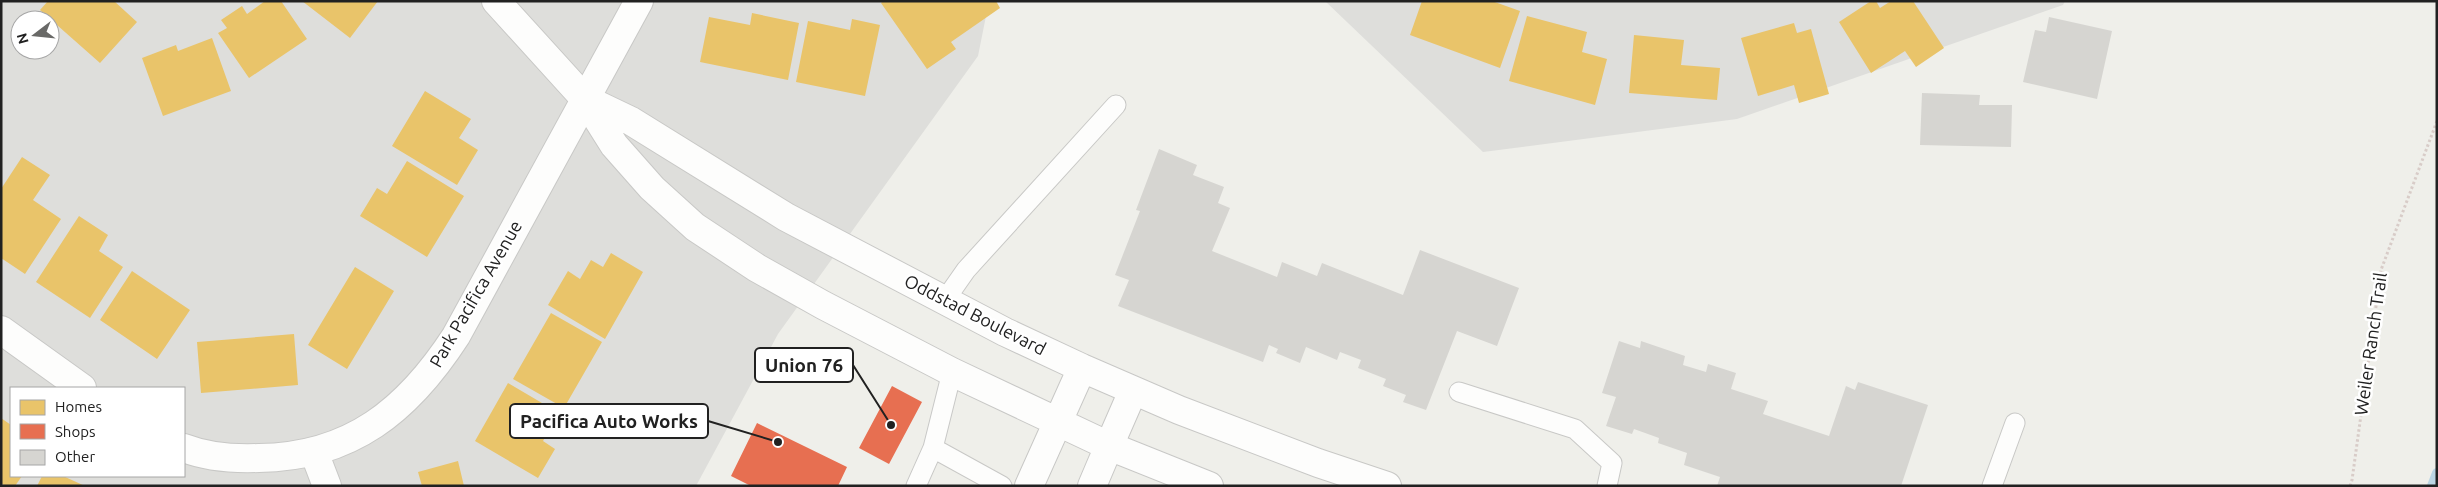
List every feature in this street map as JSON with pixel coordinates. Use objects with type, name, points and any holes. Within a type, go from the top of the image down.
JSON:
[{"type":"street","name":"Oddstad Boulevard","points":[[496,1],[585,99],[614,145],[652,188],[695,227],[757,268],[952,372],[1058,423],[1209,486]]},
{"type":"street","name":"Park Pacifica Avenue","points":[[185,448],[233,459],[274,458],[314,452],[348,440],[380,420],[412,395],[435,367],[456,336],[639,1]]},
{"type":"street","name":"Oddstad Boulevard","points":[[585,99],[631,122],[786,217],[945,300],[1082,368],[1133,391],[1310,460],[1387,486]]},
{"type":"street","points":[[1,330],[81,387]]},
{"type":"street","points":[[1030,486],[1082,368]]},
{"type":"street","points":[[1092,486],[1133,391]]},
{"type":"street","points":[[314,452],[327,486]]},
{"type":"lane","points":[[945,300],[966,270],[1116,105]]},
{"type":"lane","points":[[916,486],[933,448],[952,372]]},
{"type":"lane","points":[[1459,392],[1576,429],[1612,463],[1608,486]]},
{"type":"lane","points":[[1992,486],[2015,423]]},
{"type":"lane","points":[[933,448],[1002,486]]},
{"type":"path","name":"Weiler Ranch Trail","points":[[2350,486],[2381,270],[2437,121]]},
{"type":"shaded area","points":[[1,1],[989,1],[978,56],[778,334],[696,486],[1,486]]},
{"type":"shaded area","points":[[1325,1],[2065,1],[2063,5],[1737,119],[1483,152]]},
{"type":"building: Homes","points":[[48,1],[114,1],[137,22],[100,63],[60,28],[60,10],[40,10]]},
{"type":"building: Homes","points":[[265,1],[281,1],[307,39],[249,78],[218,33],[227,28],[221,20],[242,6],[247,14]]},
{"type":"building: Homes","points":[[302,1],[378,1],[350,38]]},
{"type":"building: Homes","points":[[883,1],[996,1],[1000,8],[951,42],[956,49],[927,69],[881,3]]},
{"type":"building: Homes","points":[[1422,1],[1492,1],[1520,11],[1500,68],[1410,35]]},
{"type":"building: Homes","points":[[1871,1],[1876,1],[1880,8],[1891,1],[1913,1],[1944,48],[1916,67],[1905,51],[1871,73],[1839,22]]},
{"type":"building: Homes","points":[[752,13],[799,23],[788,80],[700,62],[709,17],[750,25]]},
{"type":"building: Homes","points":[[1527,16],[1587,32],[1582,52],[1607,59],[1595,105],[1509,81]]},
{"type":"building: Homes","points":[[852,19],[880,25],[865,96],[796,82],[808,21],[850,30]]},
{"type":"building: Homes","points":[[1794,23],[1797,33],[1811,29],[1829,94],[1799,103],[1794,85],[1758,96],[1741,38]]},
{"type":"building: Homes","points":[[1634,35],[1684,40],[1681,65],[1720,68],[1717,100],[1629,93]]},
{"type":"building: Homes","points":[[212,38],[231,91],[163,116],[142,58],[176,45],[178,51]]},
{"type":"building: Homes","points":[[425,91],[471,119],[459,138],[478,150],[457,185],[392,146]]},
{"type":"building: Homes","points":[[22,157],[50,175],[33,200],[61,219],[25,274],[1,258],[1,189]]},
{"type":"building: Homes","points":[[407,161],[464,196],[427,257],[360,216],[377,188],[387,194]]},
{"type":"building: Homes","points":[[79,216],[108,235],[99,251],[123,267],[90,318],[36,282]]},
{"type":"building: Homes","points":[[611,253],[643,272],[605,339],[548,305],[568,271],[580,279],[591,260],[603,267]]},
{"type":"building: Homes","points":[[355,267],[394,291],[347,369],[308,345]]},
{"type":"building: Homes","points":[[132,271],[190,310],[157,359],[100,320]]},
{"type":"building: Homes","points":[[551,313],[602,342],[564,408],[513,379]]},
{"type":"building: Homes","points":[[294,334],[298,385],[201,393],[197,342]]},
{"type":"building: Homes","points":[[508,383],[559,413],[543,441],[555,449],[538,478],[475,441]]},
{"type":"building: Homes","points":[[1,418],[10,424],[10,477],[21,477],[15,486],[5,486],[1,483]]},
{"type":"building: Homes","points":[[458,461],[464,486],[422,486],[418,472]]},
{"type":"building: Homes","points":[[42,477],[65,477],[85,486],[37,486]]},
{"type":"building: Shops","points":[[892,386],[922,402],[889,464],[859,448]]},
{"type":"building: Shops","points":[[757,423],[847,467],[838,486],[751,486],[731,476]]},
{"type":"building: Other","points":[[2049,17],[2112,31],[2097,99],[2023,82],[2035,30],[2046,32]]},
{"type":"building: Other","points":[[1922,93],[1980,95],[1979,105],[2012,105],[2011,147],[1920,145]]},
{"type":"building: Other","points":[[1159,149],[1197,165],[1193,175],[1224,187],[1218,203],[1230,208],[1212,251],[1277,277],[1282,262],[1317,276],[1322,263],[1403,295],[1420,250],[1519,288],[1497,346],[1457,331],[1426,410],[1403,402],[1406,395],[1383,386],[1386,379],[1358,368],[1361,360],[1340,352],[1337,360],[1306,347],[1300,363],[1276,353],[1278,349],[1269,345],[1263,362],[1118,306],[1129,280],[1115,275],[1140,211],[1136,210]]},
{"type":"building: Other","points":[[1619,341],[1640,348],[1641,341],[1685,356],[1683,365],[1706,372],[1708,364],[1736,373],[1731,389],[1768,401],[1763,414],[1829,436],[1846,386],[1855,390],[1858,382],[1928,405],[1901,486],[1717,486],[1720,477],[1684,465],[1687,453],[1658,443],[1659,438],[1634,429],[1632,434],[1606,426],[1616,397],[1602,393]]},
{"type":"waterway","points":[[2432,486],[2437,473]]},
{"type":"place","name":"Union 76","points":[[891,425]]},
{"type":"place","name":"Pacifica Auto Works","points":[[778,442]]}]
